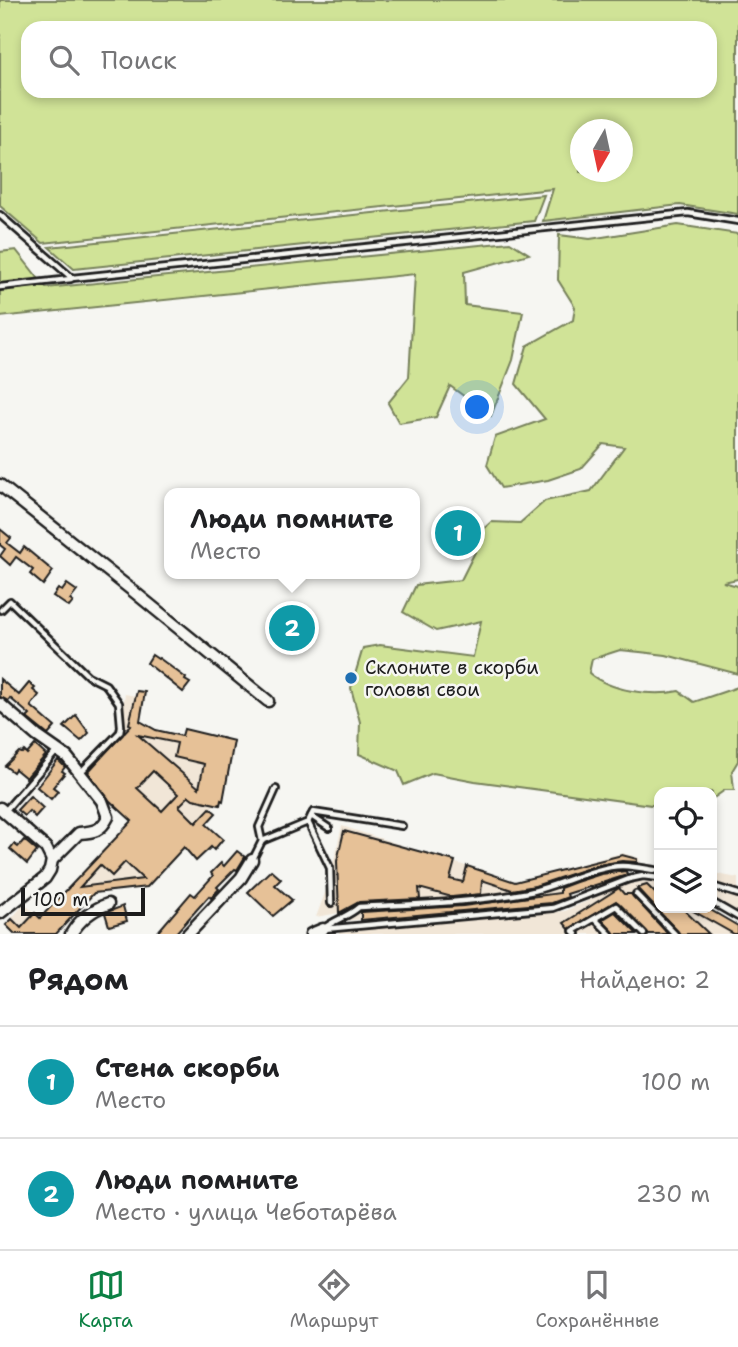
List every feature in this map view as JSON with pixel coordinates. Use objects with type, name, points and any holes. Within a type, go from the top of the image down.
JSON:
[{"type":"street","points":[[0,485],[268,701]]},
{"type":"street","points":[[0,704],[58,750],[80,773],[102,800],[108,817],[103,826],[94,832],[79,833],[52,860],[45,878],[0,913]]},
{"type":"street","points":[[2,810],[46,848],[52,860]]},
{"type":"street","points":[[188,934],[241,878],[252,860]]},
{"type":"street","points":[[71,934],[93,909],[108,904]]},
{"type":"street","points":[[311,934],[323,929]]},
{"type":"lane","points":[[0,287],[688,213],[738,221]]},
{"type":"lane","points":[[0,215],[72,278]]},
{"type":"lane","points":[[1,610],[10,601],[88,676],[106,685],[119,703],[120,732],[80,773]]},
{"type":"lane","points":[[2,810],[58,750]]},
{"type":"lane","points":[[262,841],[259,827],[276,789]]},
{"type":"lane","points":[[252,860],[262,841],[309,819],[313,811],[402,826]]},
{"type":"lane","points":[[309,819],[329,828]]},
{"type":"lane","points":[[309,819],[330,868],[331,903]]},
{"type":"lane","points":[[323,929],[334,919],[351,915],[359,907],[546,890],[579,877],[620,866],[654,870]]},
{"type":"lane","points":[[323,929],[553,908],[629,879],[654,877]]},
{"type":"lane","points":[[717,888],[738,894]]},
{"type":"lane","points":[[636,894],[675,934]]},
{"type":"lane","points":[[717,905],[738,917]]},
{"type":"lane","points":[[576,934],[573,931],[616,906],[644,934]]},
{"type":"lane","points":[[595,919],[610,934]]},
{"type":"shaded area","points":[[137,691],[145,692],[140,721],[156,730],[182,736],[184,729],[234,741],[223,801],[211,808],[216,813],[147,887],[94,893],[56,934],[16,934],[6,925],[24,904],[41,918],[132,822],[87,780],[85,774],[125,732],[122,714],[125,694],[136,696]]},
{"type":"shaded area","points":[[342,826],[515,882],[622,853],[639,858],[641,863],[654,865],[654,874],[626,870],[627,877],[568,894],[562,901],[552,902],[552,905],[342,921],[339,913],[316,917],[328,885]]},
{"type":"shaded area","points":[[717,874],[738,878],[738,912],[717,899]]},
{"type":"shaded area","points":[[632,881],[654,882],[654,913],[716,913],[738,926],[738,934],[339,934],[339,932],[565,911]]},
{"type":"green space","points":[[0,0],[738,0],[738,214],[680,205],[543,221],[553,189],[43,243],[0,206]]},
{"type":"green space","points":[[544,195],[534,221],[74,269],[49,247]]},
{"type":"green space","points":[[678,225],[738,234],[738,579],[723,582],[738,586],[738,674],[666,655],[620,650],[592,659],[589,673],[608,684],[632,691],[679,691],[694,702],[738,687],[738,761],[732,771],[734,790],[725,790],[717,796],[717,787],[654,787],[654,805],[433,773],[404,785],[398,771],[359,754],[360,722],[351,688],[363,648],[380,645],[473,657],[481,621],[436,631],[403,612],[416,585],[461,580],[478,546],[477,535],[491,522],[520,523],[545,501],[591,491],[624,447],[603,444],[581,469],[548,480],[501,488],[487,465],[495,437],[545,419],[516,384],[527,346],[573,320],[575,307],[558,280],[559,235],[590,239]]},
{"type":"green space","points":[[510,242],[529,254],[464,272],[465,305],[523,312],[513,360],[491,416],[450,386],[436,417],[399,423],[388,403],[409,377],[415,274],[0,317],[0,252],[16,250],[46,288]]},
{"type":"building","points":[[0,529],[11,538],[7,543],[20,553],[24,547],[53,571],[43,585],[30,574],[33,570],[16,557],[10,565],[0,556],[5,549],[0,545]]},
{"type":"building","points":[[67,584],[77,591],[70,600],[73,602],[69,607],[53,596]]},
{"type":"building","points":[[152,655],[186,678],[190,683],[183,692],[147,663]]},
{"type":"building","points":[[0,679],[19,695],[29,683],[35,688],[33,690],[39,695],[31,706],[55,727],[48,735],[27,718],[30,715],[10,698],[8,701],[0,697]]},
{"type":"building","points":[[137,691],[145,692],[140,721],[156,730],[182,736],[184,729],[234,741],[220,805],[189,796],[179,806],[196,823],[210,808],[216,813],[206,824],[223,839],[214,850],[211,847],[196,861],[184,847],[147,887],[94,893],[56,934],[15,934],[6,925],[12,919],[21,928],[35,913],[40,918],[132,821],[110,801],[88,772],[131,725],[129,724]],"holes":[[[138,735],[177,743],[174,757],[204,764],[199,788]],[[153,771],[178,794],[162,811],[137,788]],[[125,862],[143,879],[80,887],[100,865],[112,876]]]},
{"type":"building","points":[[76,715],[89,733],[81,741],[64,727]]},
{"type":"building","points":[[35,745],[46,755],[26,778],[15,769],[13,772],[5,766],[19,752],[24,751],[27,754]]},
{"type":"building","points":[[58,760],[65,767],[62,771],[65,773],[53,787],[58,791],[51,799],[37,787]]},
{"type":"building","points":[[30,796],[43,808],[35,817],[29,811],[24,816],[17,810]]},
{"type":"building","points":[[344,831],[455,861],[450,879],[463,882],[467,866],[515,882],[622,855],[637,859],[637,862],[622,861],[598,865],[535,886],[512,890],[482,880],[481,894],[452,897],[419,888],[420,899],[359,902],[339,913],[337,861]]},
{"type":"building","points":[[24,840],[37,851],[27,864],[10,849],[14,844],[18,847]]},
{"type":"building","points":[[237,851],[245,857],[237,870],[217,887],[219,889],[211,898],[209,896],[175,934],[156,934],[191,893],[195,896],[213,876],[211,873],[221,863],[224,866]]},
{"type":"building","points":[[271,870],[281,879],[275,885],[292,900],[273,916],[248,892]]},
{"type":"building","points":[[626,871],[627,875],[567,894],[568,897],[552,903],[361,920],[361,912],[463,906],[560,893],[560,888],[576,882],[601,874]]},
{"type":"building","points":[[647,885],[654,892],[654,906],[637,888]]},
{"type":"building","points":[[619,888],[624,894],[631,894],[668,934],[649,934],[616,901],[569,929],[564,923]]},
{"type":"building","points":[[123,906],[127,921],[109,926],[105,913]]},
{"type":"building","points":[[615,912],[637,934],[615,934],[602,920]]},
{"type":"building","points":[[660,913],[687,913],[709,934],[680,934]]},
{"type":"building","points":[[697,913],[716,913],[738,926],[738,934]]},
{"type":"place","name":"Стена скорби","points":[[458,533]]},
{"type":"place","name":"Люди помните","points":[[292,628]]},
{"type":"place","name":"Склоните в скорби головы свои","points":[[351,678]]}]
